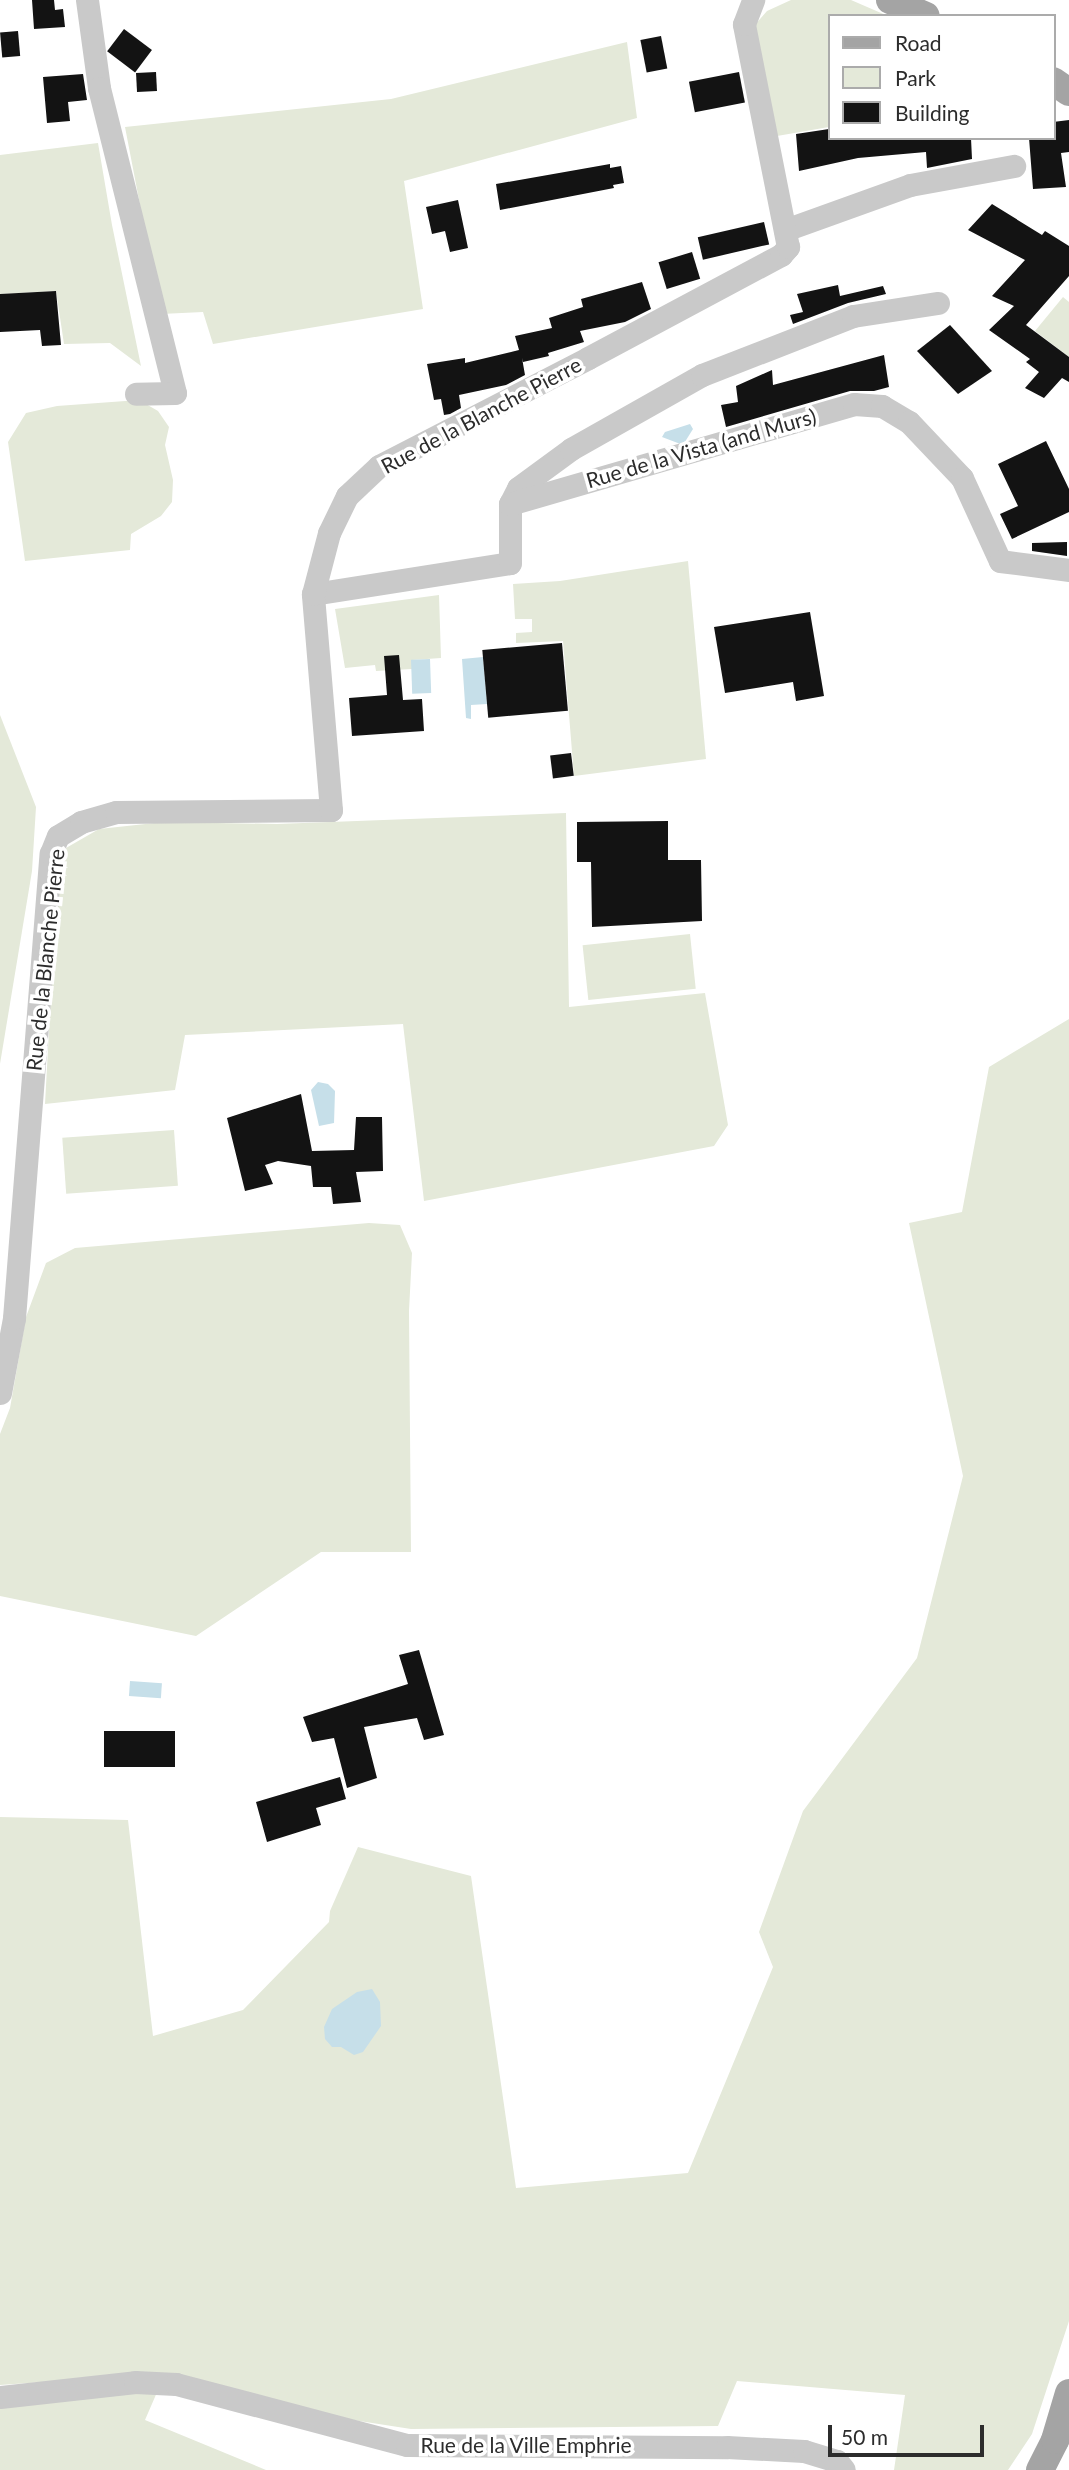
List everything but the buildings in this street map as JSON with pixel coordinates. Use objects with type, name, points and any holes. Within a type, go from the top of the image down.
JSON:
[{"type":"main road","points":[[891,0],[922,14]]},
{"type":"main road","points":[[1040,2470],[1055,2440],[1069,2393]]},
{"type":"street","points":[[87,0],[99,88],[174,394],[135,394]]},
{"type":"street","points":[[753,0],[744,24],[785,230],[910,185],[1014,166]]},
{"type":"street","name":"Rue de la Blanche Pierre","points":[[0,1393],[14,1318],[51,853],[58,836],[81,822],[116,812],[331,810],[313,594],[329,533],[346,496],[379,466],[781,255],[788,247],[785,230]]},
{"type":"street","points":[[313,594],[510,563],[510,503],[518,488],[571,449],[702,375],[853,316],[938,303]]},
{"type":"street","name":"Rue de la Vista (and Murs)","points":[[510,503],[854,404],[882,406],[909,422],[962,478],[1000,561],[1069,570]]},
{"type":"street","name":"Rue de la Ville Emphrie","points":[[0,2397],[135,2382],[176,2384],[407,2445],[778,2449],[804,2451],[837,2461],[844,2470]]},
{"type":"green space","points":[[791,0],[851,0],[883,14],[828,14],[828,127],[777,136],[752,28],[767,11]]},
{"type":"green space","points":[[627,42],[637,118],[404,181],[423,309],[213,344],[203,312],[161,314],[125,127],[391,99]]},
{"type":"green space","points":[[98,143],[141,366],[110,343],[64,344],[56,291],[0,294],[0,155]]},
{"type":"green space","points":[[1063,297],[1069,302],[1069,357],[1035,331]]},
{"type":"green space","points":[[139,400],[158,411],[169,427],[165,445],[173,480],[172,502],[161,516],[131,534],[130,550],[25,561],[8,442],[26,413],[57,406]]},
{"type":"green space","points":[[688,561],[706,759],[574,776],[563,641],[516,643],[516,633],[532,632],[532,619],[515,619],[513,584],[560,581]]},
{"type":"green space","points":[[439,595],[441,658],[412,660],[412,669],[376,671],[375,665],[345,668],[335,609]]},
{"type":"green space","points":[[0,715],[36,807],[32,871],[0,1064]]},
{"type":"green space","points":[[566,813],[569,1007],[705,993],[728,1125],[714,1146],[424,1201],[403,1024],[185,1035],[175,1090],[45,1104],[57,884],[66,848],[99,829],[164,822],[277,824]]},
{"type":"green space","points":[[690,934],[696,989],[588,1000],[583,945]]},
{"type":"green space","points":[[1069,1019],[1069,2321],[1032,2434],[1008,2470],[894,2470],[905,2395],[737,2381],[718,2426],[411,2429],[327,2416],[158,2374],[0,2385],[0,1817],[128,1820],[153,2036],[243,2010],[329,1922],[330,1911],[358,1847],[471,1876],[516,2188],[688,2173],[773,1967],[759,1932],[803,1811],[917,1658],[963,1476],[909,1223],[962,1212],[989,1067]]},
{"type":"green space","points":[[174,1130],[178,1186],[66,1194],[62,1138]]},
{"type":"green space","points":[[369,1223],[400,1225],[412,1253],[409,1311],[411,1552],[321,1552],[196,1636],[0,1596],[0,1434],[10,1408],[26,1317],[46,1263],[75,1248]]},
{"type":"green space","points":[[158,2390],[145,2420],[266,2470],[0,2470],[0,2406]]},
{"type":"water","points":[[690,424],[693,429],[683,445],[662,437],[665,432]]},
{"type":"water","points":[[483,657],[487,704],[471,705],[471,719],[466,718],[462,659]]},
{"type":"water","points":[[430,659],[431,693],[412,694],[411,660]]},
{"type":"water","points":[[318,1082],[328,1084],[335,1091],[334,1123],[319,1126],[311,1090]]},
{"type":"water","points":[[130,1681],[162,1683],[161,1698],[129,1696]]},
{"type":"water","points":[[372,1989],[380,2002],[381,2026],[363,2052],[354,2055],[341,2047],[332,2047],[325,2039],[324,2027],[332,2009],[357,1992]]}]
